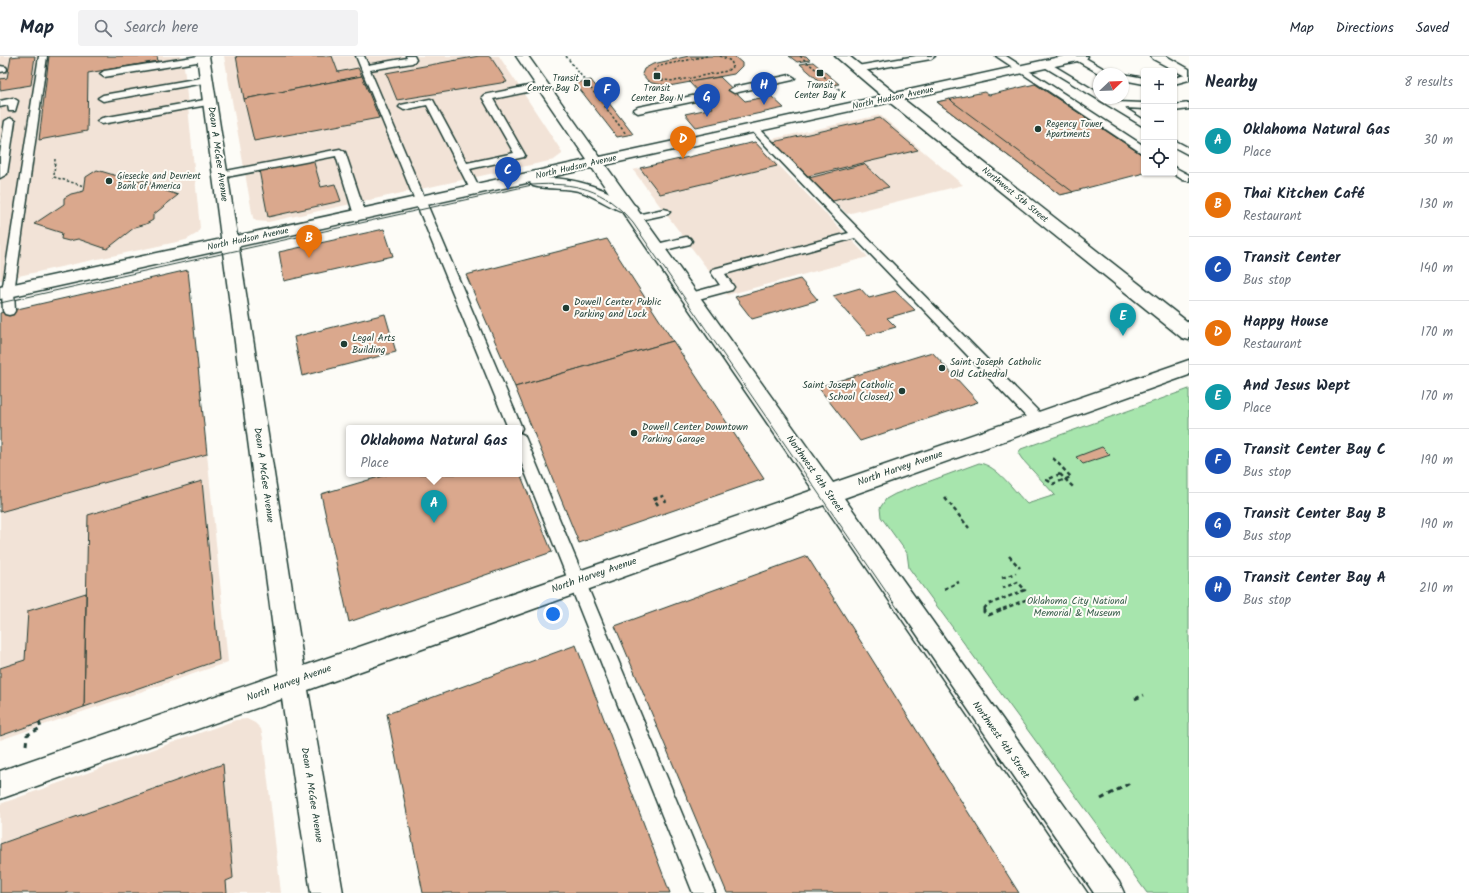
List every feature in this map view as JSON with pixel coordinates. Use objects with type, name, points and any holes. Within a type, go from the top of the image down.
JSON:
[{"type":"street","name":"Northwest 4th Street","points":[[522,56],[1108,893]]},
{"type":"street","name":"Northwest 5th Street","points":[[841,56],[1189,333]]},
{"type":"street","points":[[1157,56],[1189,74]]},
{"type":"street","name":"Dean A McGee Avenue","points":[[203,57],[231,243],[293,682],[327,893]]},
{"type":"street","name":"North Hudson Avenue","points":[[4,292],[1080,57]]},
{"type":"street","points":[[493,185],[547,183],[575,185],[599,192],[633,214]]},
{"type":"street","name":"North Harvey Avenue","points":[[0,785],[1189,367]]},
{"type":"lane","points":[[9,311],[4,292],[43,56]]},
{"type":"lane","points":[[360,56],[513,425]]},
{"type":"lane","points":[[365,68],[412,60],[410,56]]},
{"type":"lane","points":[[857,69],[931,56]]},
{"type":"lane","points":[[1000,56],[1141,148]]},
{"type":"lane","points":[[104,74],[167,60],[203,57]]},
{"type":"lane","points":[[1080,57],[1097,68]]},
{"type":"lane","points":[[1046,64],[1093,93]]},
{"type":"lane","points":[[1177,79],[1189,77]]},
{"type":"lane","points":[[734,90],[790,78]]},
{"type":"lane","points":[[1129,78],[1141,80]]},
{"type":"lane","points":[[103,98],[206,80]]},
{"type":"lane","points":[[464,167],[520,155],[487,97],[543,86]]},
{"type":"lane","points":[[638,110],[702,97]]},
{"type":"lane","points":[[0,104],[13,101],[12,109]]},
{"type":"lane","points":[[102,121],[210,102]]},
{"type":"lane","points":[[404,107],[430,102],[475,189]]},
{"type":"lane","points":[[1112,105],[1141,106]]},
{"type":"lane","points":[[1112,105],[1141,122]]},
{"type":"lane","points":[[1177,108],[1189,106]]},
{"type":"lane","points":[[0,175],[2,174],[3,143],[10,121]]},
{"type":"lane","points":[[754,128],[798,180],[858,234],[1038,420]]},
{"type":"lane","points":[[1177,145],[1189,152]]},
{"type":"lane","points":[[221,175],[340,152],[360,215]]},
{"type":"lane","points":[[1177,172],[1187,178]]},
{"type":"lane","points":[[633,214],[664,212]]},
{"type":"lane","points":[[691,297],[728,287],[718,272],[858,234]]},
{"type":"lane","points":[[657,248],[686,241]]},
{"type":"lane","points":[[522,446],[704,893]]},
{"type":"path","points":[[707,56],[659,66],[654,70],[657,76],[663,80],[674,81],[727,71],[733,66],[730,61],[720,56]]},
{"type":"path","points":[[800,56],[840,90]]},
{"type":"path","points":[[55,159],[54,177],[84,186]]},
{"type":"path","points":[[1053,458],[1071,477],[1053,484],[1050,483],[1048,480],[1060,474],[1074,488]]},
{"type":"path","points":[[658,505],[654,499],[663,496],[666,502]]},
{"type":"path","points":[[945,498],[969,528]]},
{"type":"path","points":[[1009,556],[1020,568]]},
{"type":"path","points":[[1002,578],[1016,573]]},
{"type":"path","points":[[944,589],[959,582]]},
{"type":"path","points":[[1003,588],[1018,582],[1025,590],[987,605],[984,608],[984,612],[989,615],[1034,596]]},
{"type":"path","points":[[1136,699],[1144,695]]},
{"type":"path","points":[[26,747],[27,735],[40,728],[39,722]]},
{"type":"path","points":[[1100,799],[1130,782]]},
{"type":"shaded area","points":[[0,56],[183,56],[200,228],[198,233],[186,240],[0,280]]},
{"type":"shaded area","points":[[224,56],[499,56],[562,154],[554,160],[268,222],[256,221],[253,218]]},
{"type":"shaded area","points":[[880,115],[963,185],[847,214],[772,139]]},
{"type":"shaded area","points":[[756,142],[868,257],[727,295],[633,170]]},
{"type":"shaded area","points":[[207,454],[228,662],[0,740],[0,512]]},
{"type":"shaded area","points":[[247,719],[255,723],[261,729],[263,738],[281,893],[0,893],[0,804],[236,720]]},
{"type":"green space","name":"Oklahoma City National Memorial & Museum","points":[[1189,389],[1189,893],[1147,893],[909,568],[907,553],[881,517],[880,508],[886,499],[895,494],[979,463],[992,468],[999,473],[1027,504],[1055,495],[1022,459],[1018,453],[1021,449]]},
{"type":"building","points":[[35,56],[31,85],[0,90],[0,79],[7,78],[11,57]]},
{"type":"building","points":[[49,56],[157,56],[158,61],[88,73],[87,131],[39,140]]},
{"type":"building","points":[[236,56],[332,56],[338,72],[358,68],[362,76],[244,99]]},
{"type":"building","points":[[479,56],[490,56],[507,82],[397,100],[386,73]]},
{"type":"building","points":[[689,56],[734,56],[742,63],[742,66],[734,74],[669,86],[652,83],[642,74],[644,69],[653,64]]},
{"type":"building","points":[[789,56],[806,56],[810,60],[797,62]]},
{"type":"building","points":[[813,62],[839,84],[825,86],[800,64]]},
{"type":"building","points":[[362,76],[379,118],[254,141],[244,99]]},
{"type":"building","points":[[720,77],[745,101],[771,96],[784,108],[696,127],[685,114],[713,108],[689,82]]},
{"type":"building","points":[[591,80],[633,134],[617,137],[575,83]]},
{"type":"building","name":"Regency Tower Apartments","points":[[1035,84],[1141,154],[1141,174],[1060,195],[937,102],[984,92],[989,95]]},
{"type":"building","points":[[950,99],[1073,192],[1060,195],[937,102]]},
{"type":"building","points":[[880,118],[918,150],[808,176],[773,142]]},
{"type":"building","points":[[755,142],[777,166],[660,194],[640,168]]},
{"type":"building","points":[[313,159],[321,187],[335,184],[341,201],[268,217],[259,170]]},
{"type":"building","points":[[864,164],[889,187],[833,201],[809,178]]},
{"type":"building","points":[[97,170],[134,181],[144,180],[150,182],[151,186],[178,195],[153,215],[153,220],[135,227],[107,249],[78,239],[69,241],[61,239],[62,233],[34,224],[64,204],[64,198],[71,194],[84,191],[86,177]]},
{"type":"building","points":[[384,229],[393,256],[284,281],[279,252]]},
{"type":"building","name":"Dowell Center Public Parking and Lock","points":[[607,239],[673,341],[515,387],[466,275]]},
{"type":"building","points":[[188,270],[207,454],[0,512],[0,313]]},
{"type":"building","points":[[800,279],[818,300],[752,319],[735,297]]},
{"type":"building","points":[[860,288],[869,298],[895,291],[915,310],[887,318],[896,327],[868,335],[833,296]]},
{"type":"building","name":"Legal Arts Building","points":[[385,314],[396,352],[302,376],[294,337]]},
{"type":"building","name":"Dowell Center Downtown Parking Garage","points":[[673,341],[764,479],[579,543],[515,387]]},
{"type":"building","points":[[932,352],[978,402],[860,441],[818,387]]},
{"type":"building","points":[[1102,447],[1110,455],[1083,464],[1076,457]]},
{"type":"building","points":[[379,477],[521,477],[552,552],[349,622],[321,494]]},
{"type":"building","points":[[202,481],[219,660],[84,707],[88,515]]},
{"type":"building","points":[[807,556],[1019,893],[727,893],[615,626]]},
{"type":"building","points":[[86,593],[84,707],[0,736],[0,668],[25,660],[28,611]]},
{"type":"building","points":[[576,645],[670,893],[423,893],[387,714]]},
{"type":"building","points":[[223,764],[233,878],[226,881],[227,893],[0,893],[0,844]]},
{"type":"tram line","points":[[0,303],[532,185],[547,184],[575,186],[588,190],[611,202],[633,223],[898,609]]},
{"type":"tram line","points":[[898,608],[1093,893]]},
{"type":"place","name":"Transit Center Bay K","points":[[820,73]]},
{"type":"place","name":"Transit Center Bay N","points":[[657,76]]},
{"type":"place","name":"Transit Center Bay D","points":[[587,83]]},
{"type":"place","name":"Transit Center Bay A","points":[[764,105]]},
{"type":"place","name":"Transit Center Bay C","points":[[607,110]]},
{"type":"place","name":"Transit Center Bay B","points":[[707,117]]},
{"type":"place","name":"Regency Tower Apartments","points":[[1038,129]]},
{"type":"place","name":"Happy House","points":[[683,159]]},
{"type":"place","name":"Giesecke and Devrient Bank of America","points":[[109,181]]},
{"type":"place","name":"Transit Center","points":[[508,190]]},
{"type":"place","name":"Thai Kitchen Café","points":[[309,258]]},
{"type":"place","name":"Dowell Center Public Parking and Lock","points":[[566,308]]},
{"type":"place","name":"And Jesus Wept","points":[[1123,336]]},
{"type":"place","name":"Legal Arts Building","points":[[344,344]]},
{"type":"place","name":"Saint Joseph Catholic Old Cathedral","points":[[942,368]]},
{"type":"place","name":"Saint Joseph Catholic School (closed)","points":[[902,391]]},
{"type":"place","name":"Dowell Center Downtown Parking Garage","points":[[634,433]]},
{"type":"place","name":"Oklahoma Natural Gas","points":[[434,523]]}]
